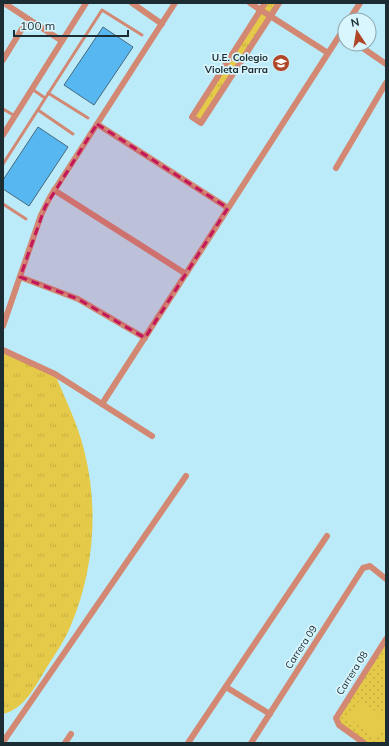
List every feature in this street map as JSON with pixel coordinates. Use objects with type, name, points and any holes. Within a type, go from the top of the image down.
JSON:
[{"type":"street","points":[[4,3],[62,41]]},
{"type":"street","points":[[3,135],[86,3]]},
{"type":"street","points":[[132,3],[162,24]]},
{"type":"street","points":[[3,326],[41,215],[54,190],[175,3]]},
{"type":"street","points":[[250,3],[328,54]]},
{"type":"street","points":[[265,3],[192,117],[201,123],[278,3]]},
{"type":"street","points":[[354,12],[360,3]]},
{"type":"street","points":[[3,60],[28,19]]},
{"type":"street","points":[[102,404],[328,54],[337,43]]},
{"type":"street","points":[[369,52],[386,64]]},
{"type":"street","points":[[336,168],[386,83]]},
{"type":"street","points":[[97,124],[228,208]]},
{"type":"street","points":[[54,190],[186,274]]},
{"type":"street","points":[[20,277],[78,299],[145,338]]},
{"type":"street","points":[[3,350],[46,369],[152,436]]},
{"type":"street","points":[[3,742],[186,476]]},
{"type":"street","points":[[188,743],[327,536]]},
{"type":"street","name":"Carrera 09","points":[[255,742],[270,714],[363,568],[370,566],[386,580]]},
{"type":"street","name":"Carrera 08","points":[[364,743],[338,726],[336,718],[386,639]]},
{"type":"street","points":[[226,687],[270,714]]},
{"type":"street","points":[[65,743],[71,734]]},
{"type":"lane","points":[[3,164],[102,10],[142,35]]},
{"type":"lane","points":[[32,89],[45,98]]},
{"type":"lane","points":[[48,93],[88,118]]},
{"type":"lane","points":[[3,109],[15,116]]},
{"type":"lane","points":[[38,110],[73,134]]},
{"type":"lane","points":[[3,204],[26,219]]},
{"type":"highlighted area","points":[[97,124],[228,208],[145,338],[78,299],[20,277],[45,207]]},
{"type":"green space","points":[[265,3],[279,3],[201,123],[192,117]]},
{"type":"green space","points":[[3,350],[55,374],[75,421],[84,450],[92,494],[93,516],[92,539],[85,583],[69,631],[24,702],[11,711],[3,714]]},
{"type":"green space","points":[[386,639],[386,743],[364,743],[339,725],[336,718]]},
{"type":"green space","points":[[360,700],[386,719],[386,725],[376,738],[347,717]]},
{"type":"building","points":[[103,27],[133,47],[94,105],[64,85]]},
{"type":"building","points":[[38,127],[68,147],[29,206],[3,189],[3,180]]},
{"type":"place","name":"U.E. Colegio Violeta Parra","points":[[281,63]]}]
